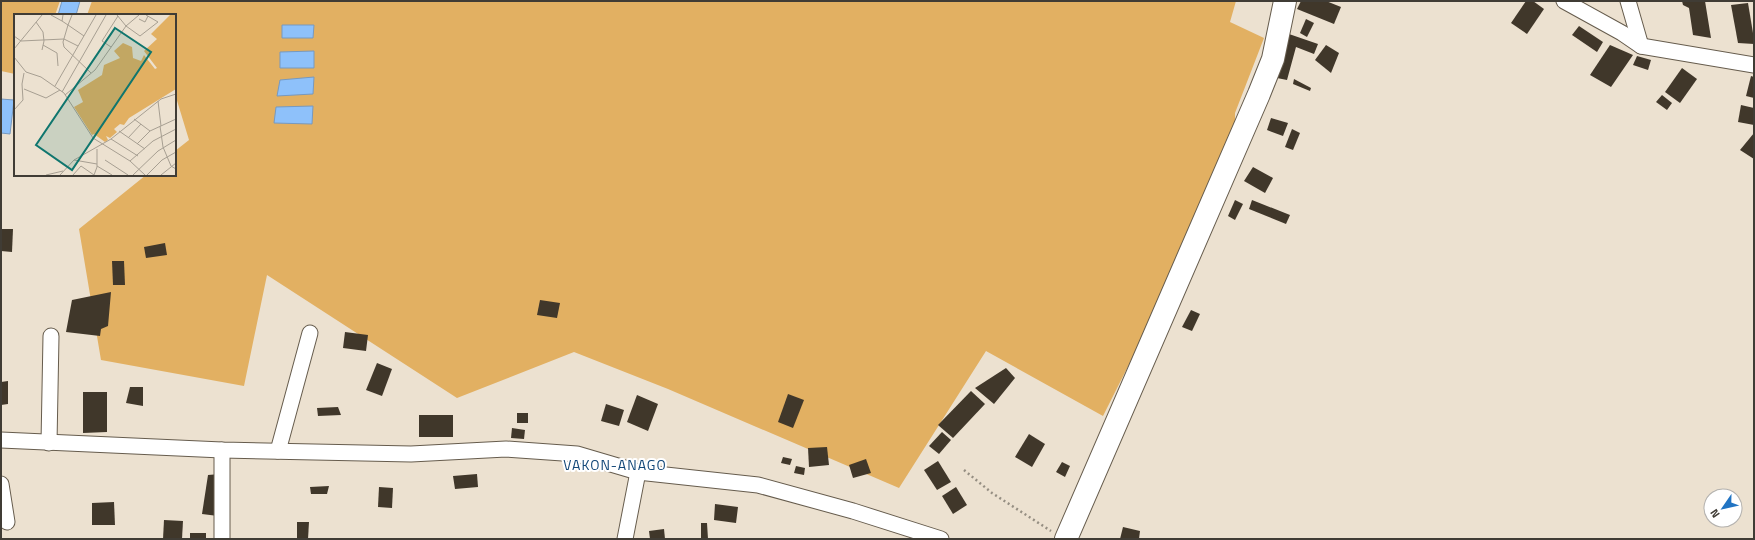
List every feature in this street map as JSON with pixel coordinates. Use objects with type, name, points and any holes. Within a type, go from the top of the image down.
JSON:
[{"type":"main road","points":[[1059,536],[1259,94],[1273,59],[1285,1]]},
{"type":"street","points":[[1564,1],[1622,33],[1641,46],[1754,65]]},
{"type":"street","points":[[1628,1],[1641,46]]},
{"type":"street","points":[[278,452],[310,333]]},
{"type":"street","points":[[49,443],[51,336]]},
{"type":"street","points":[[1,440],[278,452],[411,454],[514,450],[577,454],[638,472],[758,486],[853,511],[941,539]]},
{"type":"street","points":[[222,450],[222,539]]},
{"type":"street","points":[[625,539],[638,472]]},
{"type":"street","points":[[1,484],[7,522]]},
{"type":"path","points":[[964,470],[992,493],[1059,536]]},
{"type":"shaded area","points":[[1,1],[60,1],[55,14],[14,14],[14,74],[1,71]]},
{"type":"shaded area","points":[[92,1],[1236,1],[1230,22],[1264,38],[1235,113],[1235,132],[1179,265],[1103,416],[986,351],[899,488],[668,389],[574,352],[457,398],[267,275],[244,386],[101,360],[79,229],[145,176],[176,176],[176,150],[189,140],[176,97],[176,14],[87,14]]},
{"type":"water","points":[[62,1],[80,1],[76,14],[58,14]]},
{"type":"water","points":[[282,25],[314,25],[313,38],[282,38]]},
{"type":"water","points":[[314,51],[314,68],[280,68],[280,52]]},
{"type":"water","points":[[314,77],[313,94],[277,96],[280,80]]},
{"type":"water","points":[[1,99],[14,100],[10,134],[1,133]]},
{"type":"water","points":[[313,106],[312,124],[274,123],[276,107]]},
{"type":"building","points":[[1301,1],[1326,1],[1341,7],[1334,24],[1297,9]]},
{"type":"building","points":[[1526,1],[1533,1],[1544,9],[1527,34],[1511,23]]},
{"type":"building","points":[[1682,1],[1705,1],[1711,38],[1693,35],[1689,8],[1683,5]]},
{"type":"building","points":[[1748,3],[1754,44],[1738,43],[1731,5]]},
{"type":"building","points":[[1306,19],[1314,23],[1307,37],[1300,33]]},
{"type":"building","points":[[1579,26],[1603,42],[1597,52],[1572,35]]},
{"type":"building","points":[[1289,34],[1318,44],[1314,54],[1296,47],[1287,80],[1277,78]]},
{"type":"building","points":[[1326,45],[1339,53],[1331,73],[1315,60]]},
{"type":"building","points":[[1610,45],[1633,55],[1611,87],[1590,75]]},
{"type":"building","points":[[1637,56],[1651,60],[1648,70],[1633,65]]},
{"type":"building","points":[[1682,68],[1697,79],[1680,103],[1665,92]]},
{"type":"building","points":[[1751,76],[1754,77],[1754,98],[1746,96]]},
{"type":"building","points":[[1294,79],[1311,88],[1310,91],[1293,84]]},
{"type":"building","points":[[1662,95],[1672,103],[1667,110],[1656,102]]},
{"type":"building","points":[[1741,105],[1754,108],[1754,125],[1738,122]]},
{"type":"building","points":[[1271,118],[1288,123],[1283,136],[1267,130]]},
{"type":"building","points":[[1292,129],[1300,133],[1293,150],[1285,147]]},
{"type":"building","points":[[1754,133],[1754,159],[1740,150]]},
{"type":"building","points":[[1253,167],[1273,178],[1265,193],[1244,181]]},
{"type":"building","points":[[1235,200],[1243,204],[1235,220],[1228,216]]},
{"type":"building","points":[[1252,200],[1290,215],[1286,224],[1249,209]]},
{"type":"building","points":[[1,229],[13,229],[12,252],[1,251]]},
{"type":"building","points":[[165,243],[167,255],[146,258],[144,247]]},
{"type":"building","points":[[112,261],[124,261],[125,285],[113,285]]},
{"type":"building","points":[[111,292],[108,326],[101,329],[100,336],[66,332],[72,300]]},
{"type":"building","points":[[540,300],[560,303],[557,318],[537,315]]},
{"type":"building","points":[[1191,310],[1200,314],[1192,331],[1182,327]]},
{"type":"building","points":[[345,332],[368,335],[366,351],[343,348]]},
{"type":"building","points":[[377,363],[392,369],[382,396],[366,390]]},
{"type":"building","points":[[1006,368],[1015,378],[994,404],[975,388]]},
{"type":"building","points":[[8,381],[8,404],[1,405],[1,382]]},
{"type":"building","points":[[130,387],[143,387],[143,406],[126,403]]},
{"type":"building","points":[[971,391],[985,404],[953,438],[938,425]]},
{"type":"building","points":[[83,392],[107,392],[107,432],[83,433]]},
{"type":"building","points":[[788,394],[804,400],[793,428],[778,422]]},
{"type":"building","points":[[637,395],[658,404],[648,431],[627,422]]},
{"type":"building","points":[[606,404],[624,410],[619,426],[601,421]]},
{"type":"building","points":[[338,407],[341,415],[318,416],[317,408]]},
{"type":"building","points":[[517,413],[528,413],[528,423],[517,423]]},
{"type":"building","points":[[419,415],[453,415],[453,437],[419,437]]},
{"type":"building","points":[[512,428],[525,430],[524,439],[511,438]]},
{"type":"building","points":[[942,432],[951,440],[939,454],[929,446]]},
{"type":"building","points":[[1029,434],[1045,444],[1032,467],[1015,457]]},
{"type":"building","points":[[827,447],[829,465],[809,467],[808,448]]},
{"type":"building","points":[[783,457],[792,459],[790,465],[781,463]]},
{"type":"building","points":[[866,459],[871,473],[853,478],[849,465]]},
{"type":"building","points":[[938,461],[951,482],[937,490],[924,470]]},
{"type":"building","points":[[1062,462],[1070,466],[1065,477],[1056,472]]},
{"type":"building","points":[[796,466],[805,468],[804,475],[794,473]]},
{"type":"building","points":[[220,474],[218,516],[202,514],[208,475]]},
{"type":"building","points":[[477,474],[478,487],[455,489],[453,476]]},
{"type":"building","points":[[329,486],[327,494],[311,494],[310,487]]},
{"type":"building","points":[[379,487],[393,488],[392,508],[378,507]]},
{"type":"building","points":[[956,487],[967,505],[953,514],[942,496]]},
{"type":"building","points":[[114,502],[115,525],[92,525],[92,503]]},
{"type":"building","points":[[715,504],[738,507],[736,523],[714,520]]},
{"type":"building","points":[[164,520],[183,521],[182,539],[163,539]]},
{"type":"building","points":[[297,522],[309,522],[308,539],[297,539]]},
{"type":"building","points":[[701,523],[707,523],[708,539],[701,539]]},
{"type":"building","points":[[1123,527],[1140,531],[1139,539],[1120,539]]},
{"type":"building","points":[[664,529],[665,539],[650,539],[649,531]]},
{"type":"building","points":[[190,533],[206,533],[206,539],[190,539]]},
{"type":"district","name":"VAKON-ANAGO","points":[[615,464]]}]
